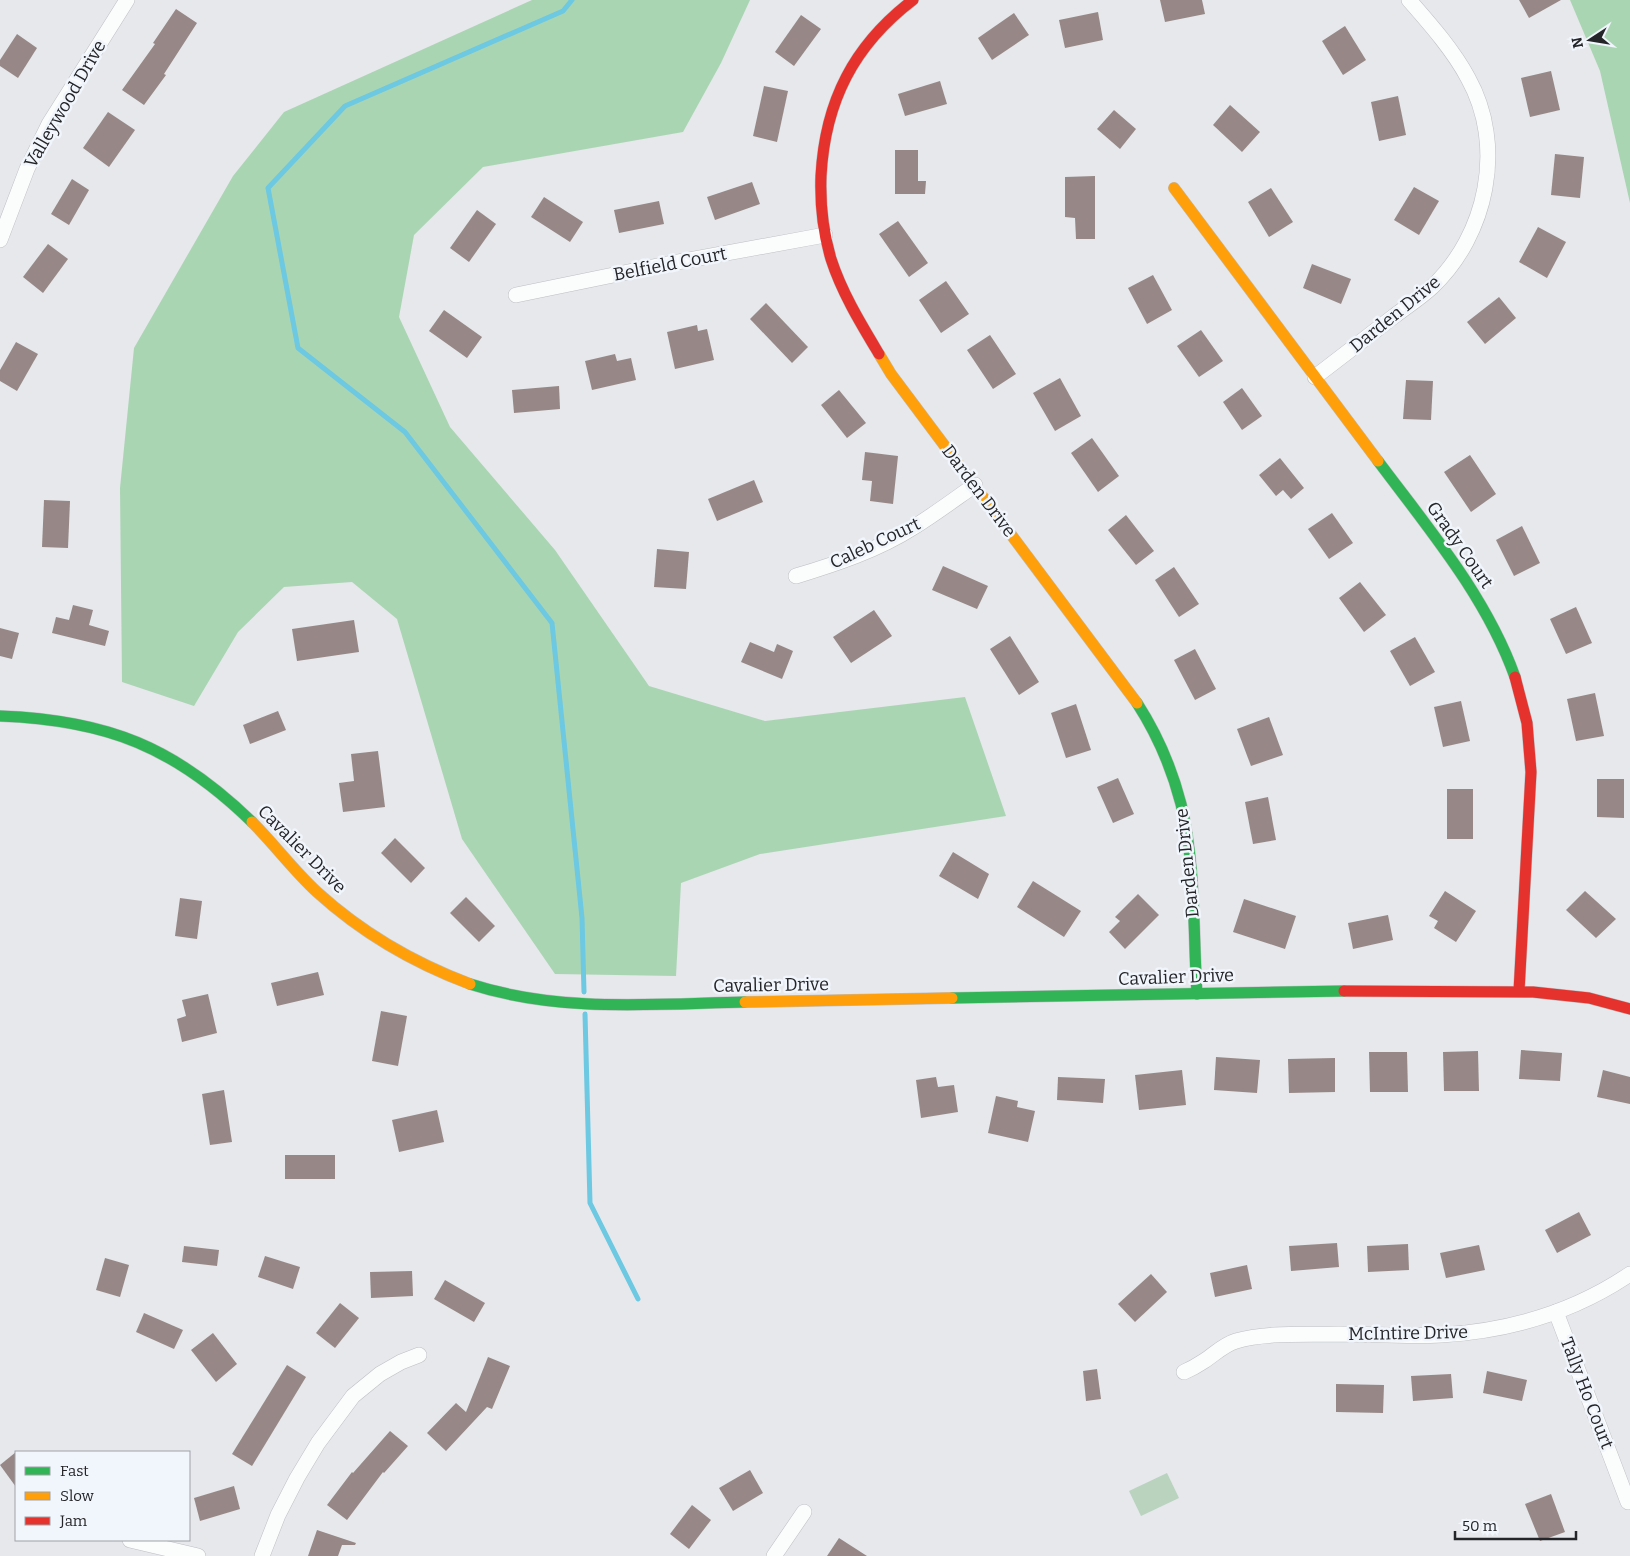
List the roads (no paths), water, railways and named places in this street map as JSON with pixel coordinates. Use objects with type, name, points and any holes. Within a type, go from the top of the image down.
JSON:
[{"type":"street","name":"Valleywood Drive","points":[[0,240],[27,169],[50,124],[127,0]]},
{"type":"street","name":"Darden Drive","points":[[913,0],[882,27],[861,51],[847,72],[835,101],[826,131],[821,169],[821,206],[825,235],[838,278],[871,341],[891,374],[1138,704],[1155,734],[1169,765],[1186,825],[1190,859],[1197,994]]},
{"type":"street","name":"Darden Drive","points":[[1315,377],[1431,288],[1449,268],[1464,246],[1476,222],[1484,196],[1488,170],[1487,144],[1479,104],[1469,80],[1456,58],[1409,0]]},
{"type":"street","name":"Grady Court","points":[[1174,188],[1449,556],[1477,599],[1501,644],[1514,674],[1524,706],[1531,772],[1519,991]]},
{"type":"street","name":"Belfield Court","points":[[516,295],[667,264],[825,235]]},
{"type":"street","name":"Caleb Court","points":[[796,576],[868,551],[906,532],[975,485]]},
{"type":"street","name":"Cavalier Drive","points":[[0,716],[53,720],[109,731],[164,755],[226,797],[254,824],[290,865],[325,899],[358,926],[394,949],[430,968],[466,983],[499,993],[555,1003],[594,1006],[1318,991],[1519,991],[1550,992],[1588,998],[1630,1009]]},
{"type":"street","name":"McIntire Drive","points":[[1184,1372],[1204,1361],[1217,1350],[1233,1342],[1251,1338],[1324,1334],[1440,1335],[1478,1332],[1517,1324],[1584,1301],[1630,1274]]},
{"type":"street","name":"Tally Ho Court","points":[[1556,1312],[1628,1502]]},
{"type":"street","points":[[262,1556],[278,1514],[296,1478],[318,1443],[354,1396],[380,1374],[401,1362],[419,1355]]},
{"type":"street","points":[[774,1556],[804,1512]]},
{"type":"street","points":[[134,1541],[198,1556]]},
{"type":"waterway","points":[[572,0],[563,11],[345,106],[268,188],[298,348],[405,432],[552,623],[582,918],[584,992]]},
{"type":"waterway","points":[[585,1014],[590,1203],[638,1299]]}]
